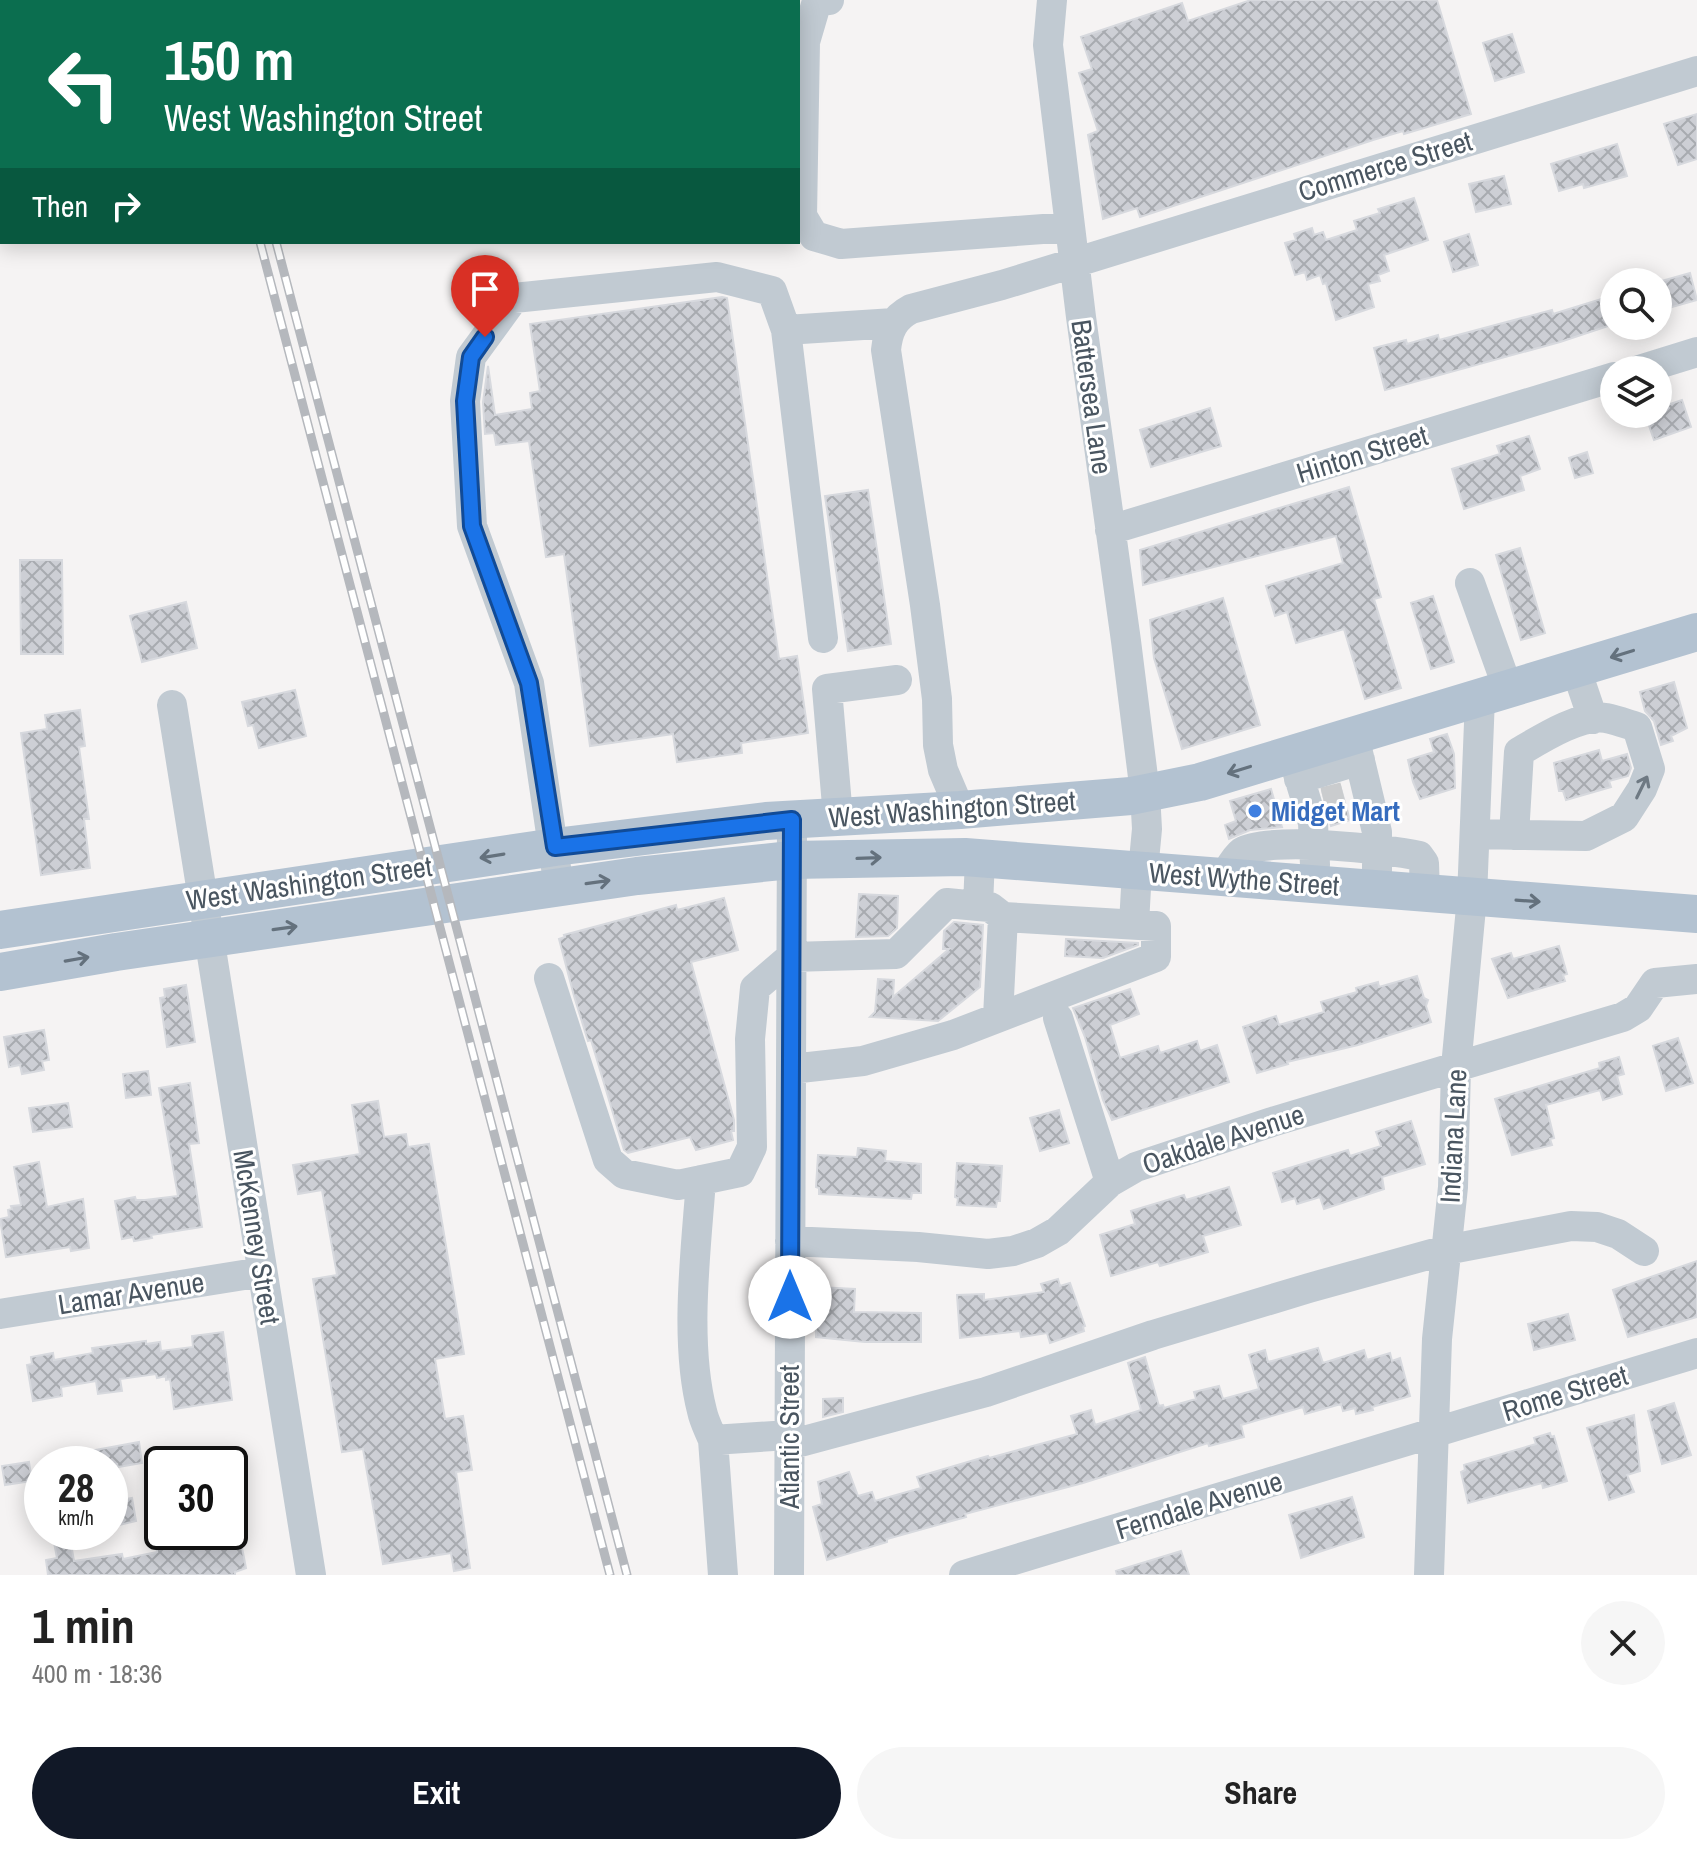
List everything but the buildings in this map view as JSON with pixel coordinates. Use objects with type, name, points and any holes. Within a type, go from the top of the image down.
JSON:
[{"type":"main road","name":"West Washington Street","points":[[0,930],[555,847],[792,820],[960,810],[1145,793],[1200,782],[1320,801],[1357,748],[1494,694],[1697,632]]},
{"type":"main road","name":"West Wythe Street","points":[[791,860],[980,858],[1697,914]]},
{"type":"main road","name":"West Washington Street","points":[[0,972],[637,876],[791,860]]},
{"type":"street","points":[[829,0],[817,1],[805,42],[802,216],[814,236],[841,244],[1070,227]]},
{"type":"street","name":"Battersea Lane","points":[[1052,0],[1048,45],[1145,793],[1147,829],[1134,924]]},
{"type":"street","name":"Commerce Street","points":[[894,323],[911,309],[1075,264],[1697,71]]},
{"type":"street","points":[[559,888],[529,683],[472,526],[465,401],[471,357],[514,298],[717,277],[772,291],[786,330],[823,638]]},
{"type":"street","points":[[786,330],[894,323]]},
{"type":"street","points":[[894,323],[886,350],[927,621],[937,699],[938,745],[943,770],[960,810]]},
{"type":"street","points":[[1672,360],[1697,352]]},
{"type":"street","name":"Hinton Street","points":[[1110,530],[1600,381]]},
{"type":"street","points":[[1470,583],[1494,694]]},
{"type":"street","points":[[1576,669],[1593,719]]},
{"type":"street","points":[[838,817],[827,689],[897,680]]},
{"type":"street","name":"Indiana Lane","points":[[1429,1575],[1437,1339],[1453,1187],[1456,1067],[1475,834],[1494,694]]},
{"type":"street","name":"McKenney Street","points":[[172,705],[311,1575]]},
{"type":"street","points":[[1475,834],[1514,835],[1586,836],[1624,817],[1642,789],[1650,769],[1637,727],[1604,718],[1593,719],[1551,733],[1519,752],[1514,835]]},
{"type":"street","points":[[1224,877],[1240,853],[1281,844],[1320,801],[1357,748]]},
{"type":"street","points":[[1320,801],[1344,830],[1376,836]]},
{"type":"street","points":[[1320,801],[1396,851],[1419,856],[1424,863],[1425,893]]},
{"type":"street","points":[[1314,884],[1320,801]]},
{"type":"street","name":"Atlantic Street","points":[[789,1575],[792,820]]},
{"type":"street","points":[[1376,836],[1377,889]]},
{"type":"street","points":[[980,858],[991,912],[998,1017]]},
{"type":"street","points":[[549,978],[608,1160],[624,1174],[678,1185],[740,1172],[752,1147],[750,1039],[755,988],[791,957],[896,954],[947,903],[991,912],[1156,926],[1156,957],[953,1035],[863,1061],[791,1069]]},
{"type":"street","name":"Oakdale Avenue","points":[[790,1241],[988,1254],[1013,1251],[1037,1243],[1058,1231],[1110,1182],[1136,1167],[1272,1122],[1623,1017],[1638,1008],[1655,983],[1697,979]]},
{"type":"street","points":[[1058,1018],[1110,1182]]},
{"type":"street","points":[[701,1180],[694,1283],[694,1356],[702,1411],[713,1440],[723,1575]]},
{"type":"street","points":[[713,1440],[789,1440],[986,1392],[1167,1331],[1446,1250],[1571,1226],[1597,1227],[1618,1234],[1644,1251]]},
{"type":"street","name":"Lamar Avenue","points":[[0,1314],[262,1272]]},
{"type":"street","name":"Rome Street","points":[[1434,1433],[1697,1353]]},
{"type":"street","name":"Ferndale Avenue","points":[[964,1575],[1434,1433]]},
{"type":"tunnel","points":[[1324,802],[1344,797]]},
{"type":"railway","points":[[261,244],[610,1575]]},
{"type":"railway","points":[[277,244],[627,1575]]},
{"type":"place","name":"Midget Mart","points":[[1255,811]]},
{"type":"route","points":[[485,337],[471,357],[465,401],[472,526],[529,683],[555,847],[792,820],[790,1297]]}]
